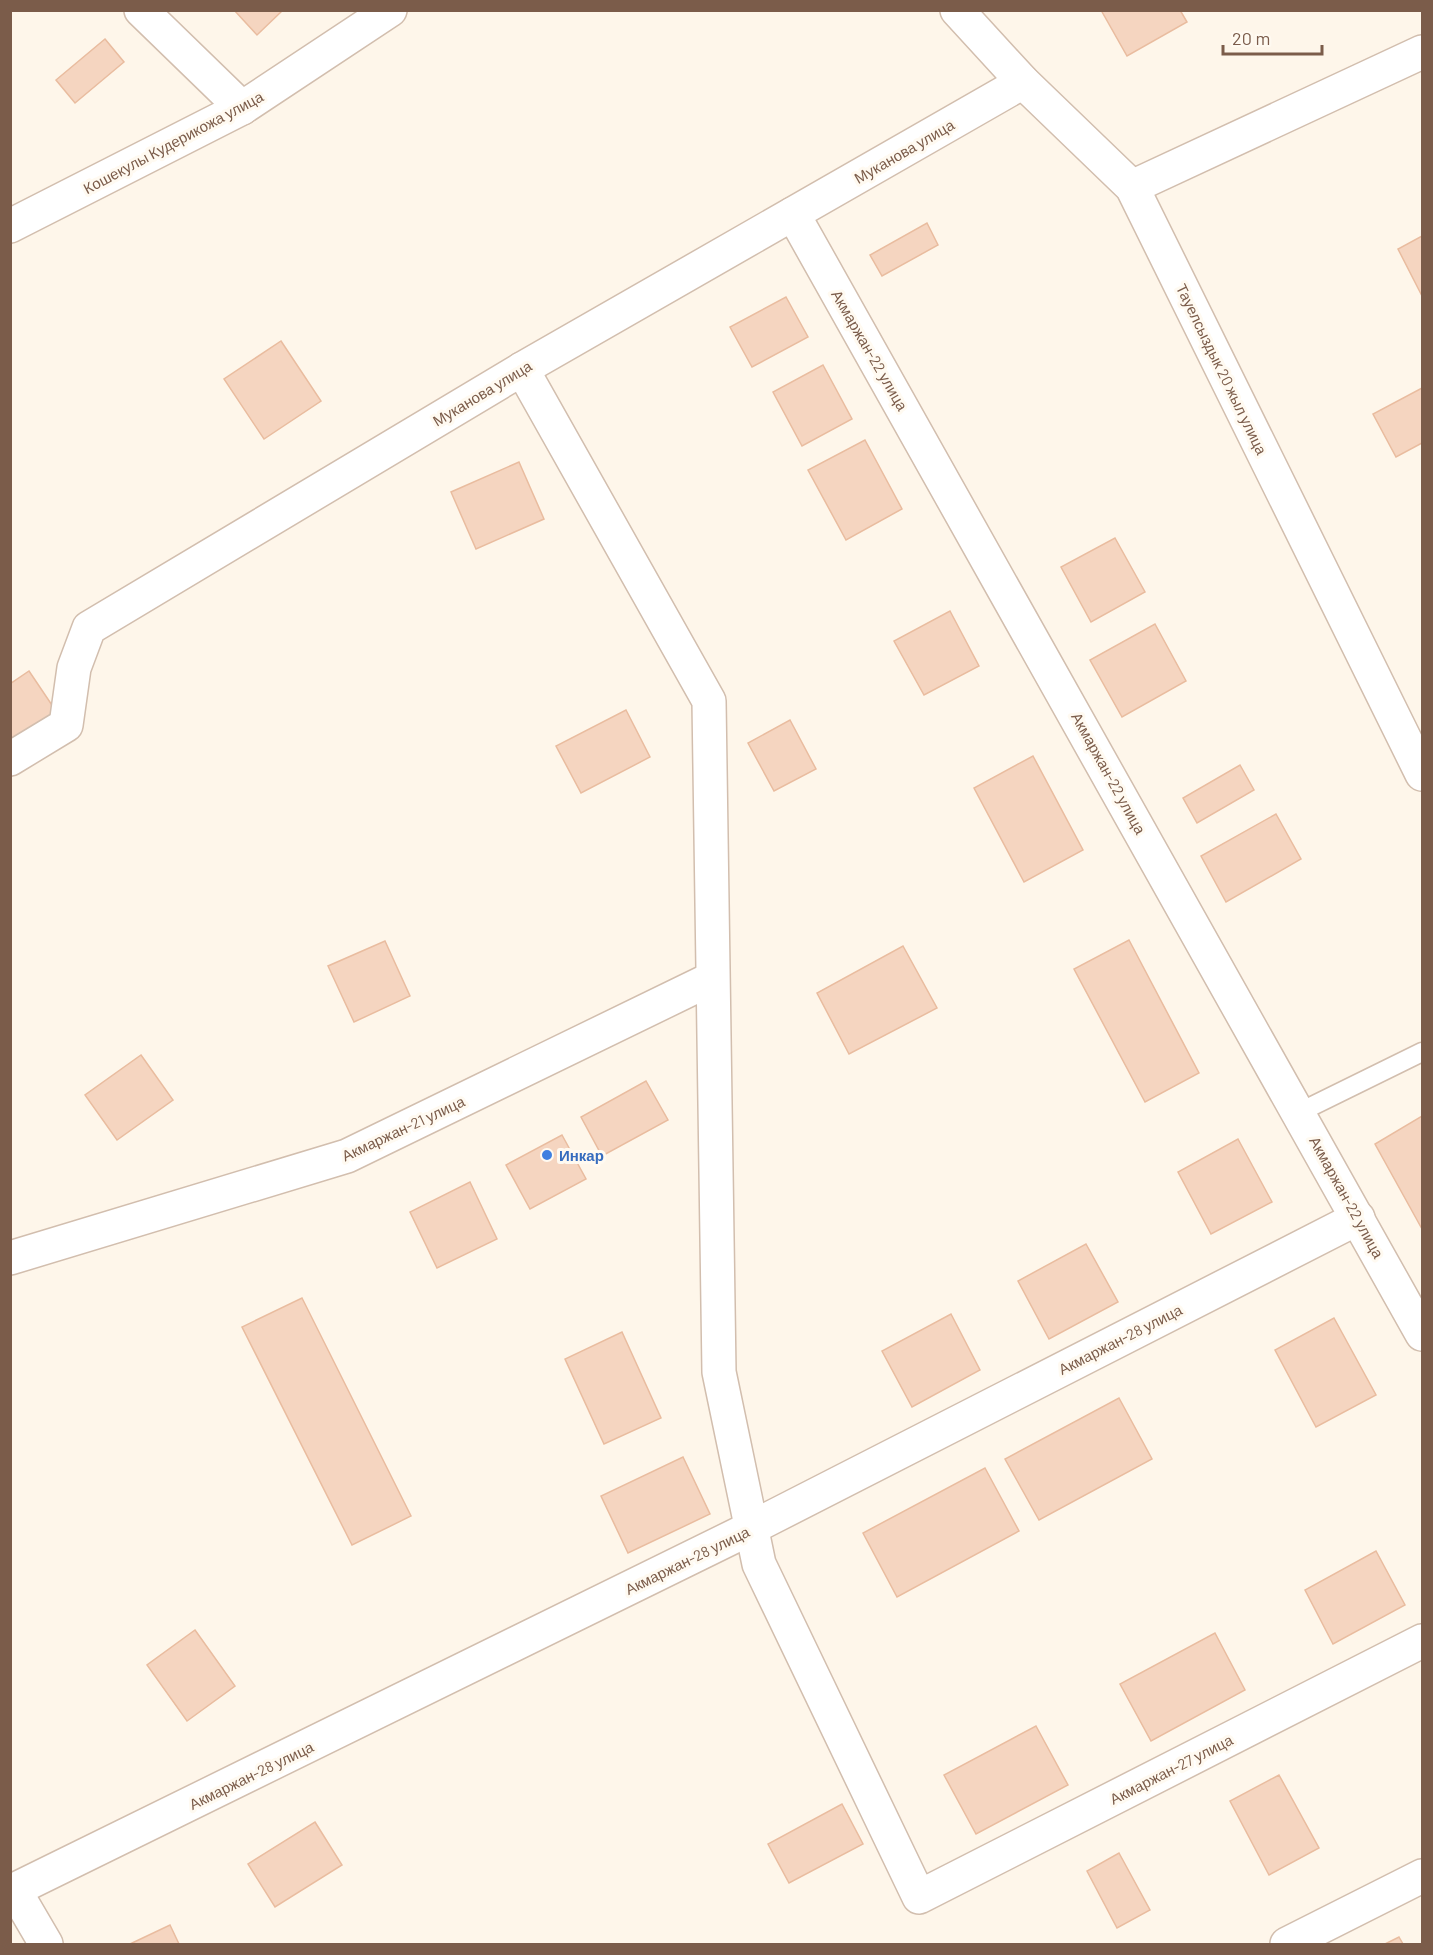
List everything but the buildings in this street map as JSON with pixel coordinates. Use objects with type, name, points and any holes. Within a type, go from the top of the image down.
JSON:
[{"type":"street","points":[[141,10],[242,108]]},
{"type":"street","name":"Кошекулы Кудерикожа улица","points":[[10,226],[242,108],[390,10]]},
{"type":"street","name":"Тауелсыздык 20 жыл улица","points":[[957,10],[1023,82],[1132,187],[1422,774]]},
{"type":"street","points":[[1132,187],[1422,52]]},
{"type":"street","name":"Муканова улица","points":[[10,759],[66,725],[74,668],[89,628],[522,369],[1023,82]]},
{"type":"street","name":"Акмаржан-22 улица","points":[[793,214],[1300,1112],[1422,1334]]},
{"type":"street","points":[[522,369],[708,701],[719,1372],[751,1528]]},
{"type":"street","name":"Акмаржан-21 улица","points":[[10,1258],[347,1156],[711,980]]},
{"type":"street","name":"Акмаржан-28 улица","points":[[13,1892],[751,1528],[1358,1218]]},
{"type":"street","name":"Акмаржан-27 улица","points":[[751,1528],[759,1564],[919,1897],[1422,1641]]},
{"type":"street","points":[[1287,1944],[1422,1876]]},
{"type":"street","points":[[13,1892],[45,1944]]},
{"type":"lane","points":[[1300,1112],[1422,1052]]},
{"type":"place","name":"Инкар","points":[[547,1155]]}]
